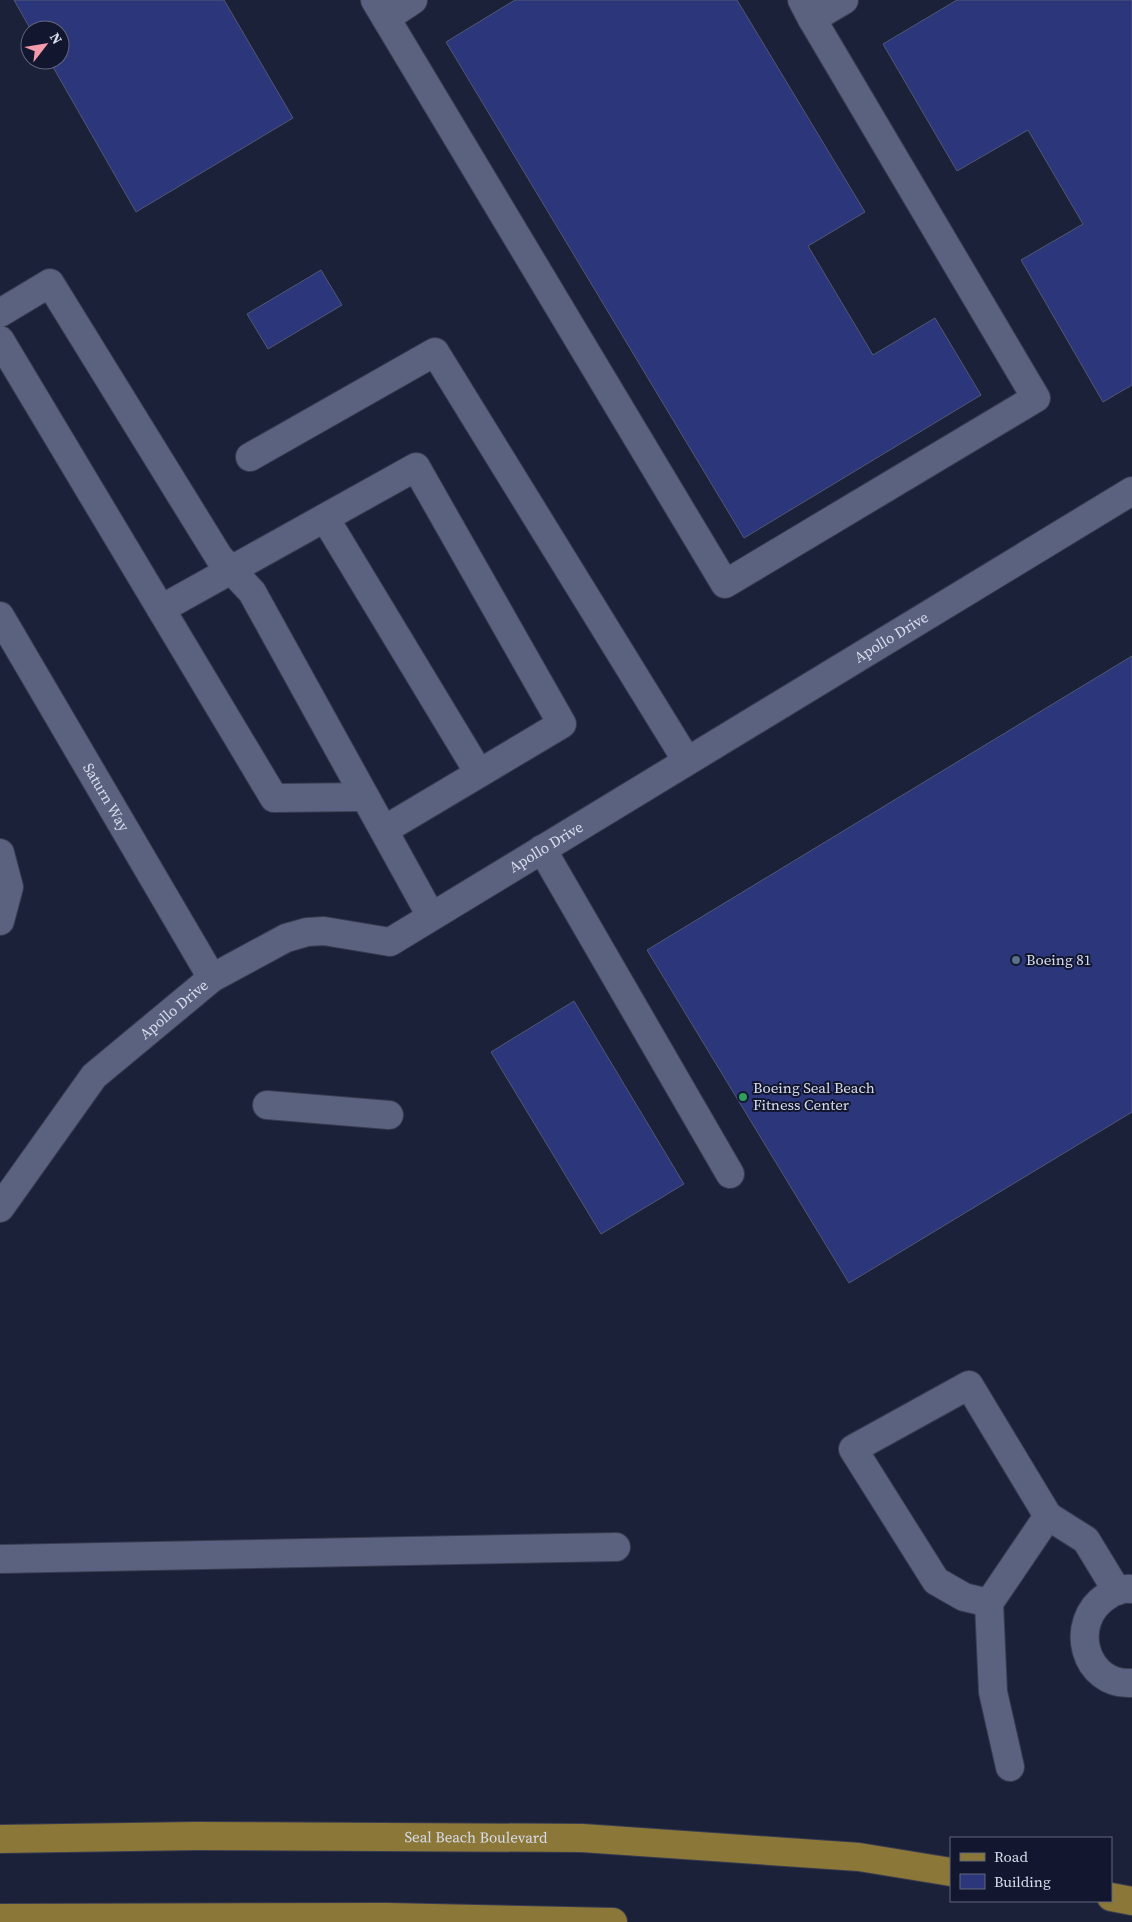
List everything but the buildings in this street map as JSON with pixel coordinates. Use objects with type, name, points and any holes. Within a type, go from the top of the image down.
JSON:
[{"type":"main road","name":"Seal Beach Boulevard","points":[[0,1839],[186,1836],[582,1838],[859,1857],[950,1872]]},
{"type":"main road","points":[[1112,1897],[1132,1901]]},
{"type":"main road","points":[[0,1918],[387,1917],[613,1922]]},
{"type":"lane","points":[[413,0],[381,9],[725,584],[1036,398],[807,9],[844,0]]},
{"type":"lane","points":[[0,313],[50,283],[219,557],[252,592],[431,916]]},
{"type":"lane","points":[[0,340],[274,798],[365,797]]},
{"type":"lane","points":[[250,457],[435,352],[687,761]]},
{"type":"lane","points":[[161,609],[416,467],[562,724],[384,830]]},
{"type":"lane","name":"Apollo Drive","points":[[0,1208],[94,1076],[212,978],[286,938],[307,932],[324,931],[390,942],[1132,491]]},
{"type":"lane","points":[[325,518],[479,773]]},
{"type":"lane","name":"Saturn Way","points":[[0,616],[212,978]]},
{"type":"lane","points":[[542,849],[730,1174]]},
{"type":"lane","points":[[0,853],[4,890],[0,921]]},
{"type":"lane","points":[[267,1105],[389,1115]]},
{"type":"lane","points":[[989,1603],[964,1597],[936,1581],[853,1448],[969,1385],[1048,1516],[1086,1540],[1125,1590],[1099,1601],[1090,1612],[1085,1627],[1084,1642],[1088,1656],[1097,1669],[1110,1679],[1125,1684],[1132,1683]]},
{"type":"lane","points":[[1010,1767],[993,1692],[989,1603],[1048,1516]]},
{"type":"lane","points":[[0,1559],[616,1547]]},
{"type":"place","name":"Boeing 81","points":[[1016,960]]},
{"type":"place","name":"Boeing Seal Beach Fitness Center","points":[[743,1097]]}]
